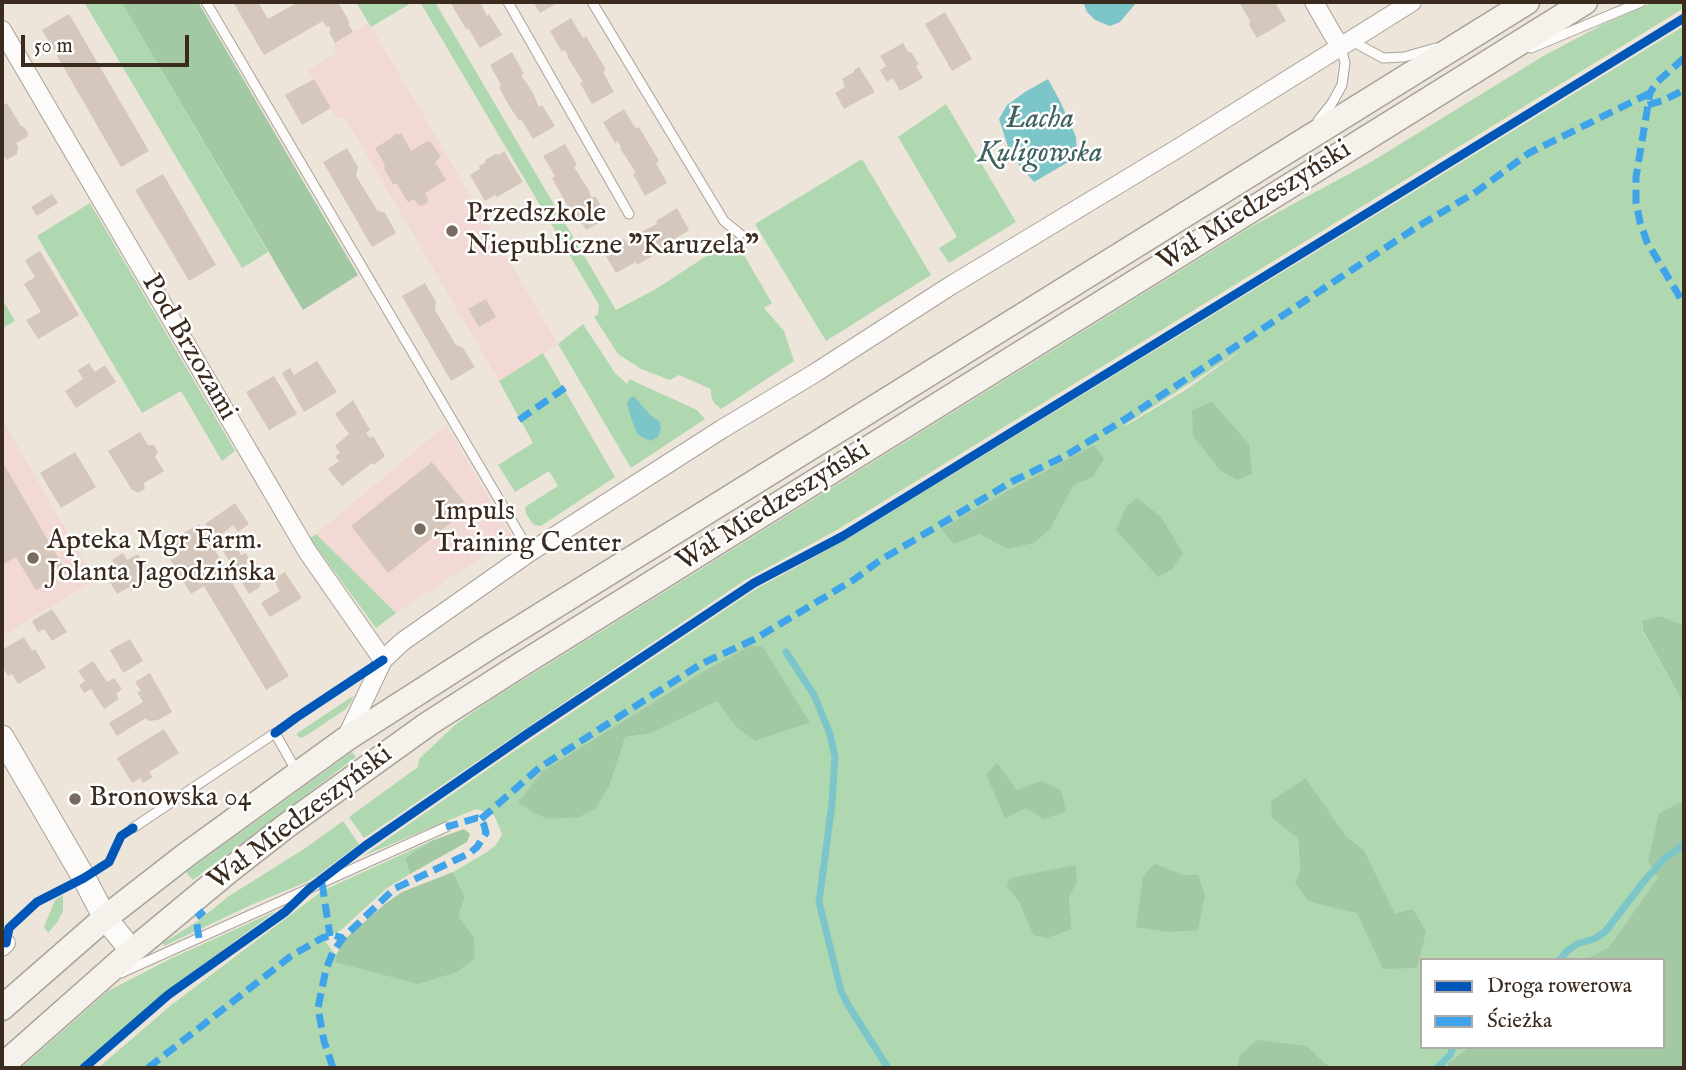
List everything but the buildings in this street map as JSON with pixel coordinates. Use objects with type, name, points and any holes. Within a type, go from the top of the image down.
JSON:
[{"type":"main road","name":"Wał Miedzeszyński","points":[[2,1008],[105,918],[186,855],[346,739],[1527,2]]},
{"type":"main road","name":"Wał Miedzeszyński","points":[[2,1066],[132,951],[286,826],[428,724],[1585,2]]},
{"type":"street","points":[[1314,2],[1346,44]]},
{"type":"street","points":[[346,739],[383,660],[402,642],[530,552],[950,286],[1412,2]]},
{"type":"street","name":"Pod Brzozami","points":[[2,30],[307,551],[383,660]]},
{"type":"street","points":[[2,737],[105,918],[132,951]]},
{"type":"lane","points":[[206,2],[530,552]]},
{"type":"lane","points":[[508,2],[629,214]]},
{"type":"lane","points":[[592,2],[724,221],[740,234]]},
{"type":"lane","points":[[1468,75],[1641,2]]},
{"type":"lane","points":[[1300,143],[1332,103],[1342,85],[1346,44],[1383,58],[1404,57],[1468,38]]},
{"type":"lane","points":[[133,828],[275,733],[297,773]]},
{"type":"lane","points":[[90,987],[446,827]]},
{"type":"shaded area","name":"Przedszkole Niepubliczne \"Karuzela\"","points":[[369,23],[558,344],[499,381],[344,116],[337,119],[308,70],[337,53],[333,45]]},
{"type":"shaded area","points":[[2,419],[95,580],[2,636]]},
{"type":"shaded area","points":[[446,425],[512,537],[396,613],[316,534]]},
{"type":"green space","points":[[84,2],[121,2],[268,252],[242,268]]},
{"type":"green space","points":[[121,2],[198,2],[358,275],[303,310]]},
{"type":"green space","points":[[356,2],[413,2],[371,27]]},
{"type":"green space","points":[[420,2],[435,2],[616,310],[656,289],[734,238],[772,303],[764,308],[784,331],[794,361],[721,409],[714,403],[711,389],[679,375],[670,380],[641,369],[618,354],[594,317],[598,314],[599,305]]},
{"type":"green space","points":[[1654,2],[1684,2],[1684,8],[837,530],[745,580],[364,838],[349,817],[418,767],[419,759],[456,724],[494,698],[1249,228],[1371,162],[1545,55]]},
{"type":"green space","points":[[1684,26],[1684,625],[1660,616],[1642,622],[1643,632],[1684,704],[1684,800],[1659,813],[1658,877],[1609,947],[1588,958],[1420,958],[1420,1049],[1466,1049],[1448,1063],[1447,1068],[1341,1068],[1326,1064],[1307,1046],[1239,1056],[1237,1068],[98,1068],[170,1006],[322,891],[431,841],[405,858],[410,874],[387,888],[341,930],[324,940],[336,955],[335,961],[474,937],[457,917],[465,897],[453,872],[496,845],[502,834],[494,815],[476,809],[363,856],[756,589],[847,539]],"holes":[[[1242,350],[1184,391],[1125,426],[1125,425]],[[1094,445],[1092,478],[1074,485],[1051,528],[1007,549],[979,534],[942,529]],[[699,674],[810,723],[755,741],[735,726],[717,700],[649,734],[625,737],[542,771]],[[997,762],[1017,790],[986,774]],[[1306,778],[1346,836],[1364,850],[1395,913],[1413,909],[1425,932],[1357,912],[1309,902],[1300,872],[1298,838]],[[1154,863],[1184,875],[1143,877]],[[1050,871],[1077,882],[1069,898],[1072,929],[1033,935],[1019,902],[1006,886],[1010,878]]]},
{"type":"green space","points":[[946,104],[1016,222],[949,263],[939,248],[957,237],[898,137]]},
{"type":"green space","points":[[862,159],[931,275],[826,341],[755,224]]},
{"type":"green space","points":[[90,203],[235,451],[222,461],[181,391],[142,413],[37,236]]},
{"type":"green space","points":[[2,299],[15,321],[2,328]]},
{"type":"green space","points":[[583,324],[615,373],[627,384],[629,379],[697,410],[705,419],[631,468],[558,344]]},
{"type":"green space","points":[[543,353],[615,477],[541,526],[534,525],[526,514],[525,507],[558,486],[549,471],[515,492],[498,465],[533,443],[499,381]]},
{"type":"green space","points":[[1212,402],[1249,444],[1252,474],[1237,480],[1220,470],[1193,436],[1192,410]]},
{"type":"green space","points":[[1094,445],[1104,459],[1092,478],[1074,485],[1051,528],[1034,543],[1007,549],[979,534],[954,544],[941,529],[1003,493]]},
{"type":"green space","points":[[1137,498],[1161,517],[1183,553],[1171,570],[1158,577],[1116,530],[1126,507]]},
{"type":"green space","points":[[316,534],[396,613],[376,628],[310,538]]},
{"type":"green space","points":[[1660,616],[1684,625],[1684,704],[1643,631],[1642,621]]},
{"type":"green space","points":[[750,646],[763,647],[810,723],[755,741],[735,726],[717,701],[649,734],[625,737],[609,786],[596,808],[579,817],[548,819],[518,803],[542,771],[699,674]]},
{"type":"green space","points":[[353,696],[346,709],[304,737],[300,738],[296,734]]},
{"type":"green space","points":[[352,752],[356,757],[193,880],[186,872]]},
{"type":"green space","points":[[997,762],[1017,790],[1041,781],[1061,790],[1066,812],[1043,819],[1026,808],[1005,818],[986,774]]},
{"type":"green space","points":[[1306,778],[1346,836],[1364,850],[1395,913],[1413,909],[1426,932],[1417,968],[1383,969],[1357,913],[1309,902],[1295,883],[1300,872],[1298,838],[1272,818],[1271,801]]},
{"type":"green space","points":[[1684,800],[1684,1068],[1447,1068],[1448,1063],[1466,1049],[1665,1049],[1665,958],[1588,958],[1609,947],[1658,877],[1648,861],[1659,813]]},
{"type":"green space","points":[[343,821],[359,844],[317,876],[164,946],[163,943],[198,921],[229,896]]},
{"type":"green space","points":[[464,829],[470,834],[467,842],[410,874],[405,858],[431,841]]},
{"type":"green space","points":[[1154,863],[1184,875],[1198,875],[1205,895],[1198,930],[1169,932],[1136,927],[1143,877]]},
{"type":"green space","points":[[1076,865],[1077,882],[1069,898],[1072,929],[1047,938],[1033,935],[1019,902],[1006,886],[1010,878]]},
{"type":"green space","points":[[453,872],[465,897],[458,917],[474,937],[475,958],[457,972],[418,984],[335,962],[346,938],[386,903],[402,892]]},
{"type":"green space","points":[[63,895],[63,911],[48,933],[44,927],[55,900]]},
{"type":"green space","points":[[276,911],[170,989],[79,1068],[21,1068],[108,991],[172,958]]},
{"type":"green space","points":[[1257,1040],[1307,1046],[1326,1064],[1341,1068],[1237,1068],[1239,1056]]},
{"type":"water","name":"Łacha Kuligowska","points":[[1083,2],[1137,2],[1120,22],[1110,26],[1095,20],[1087,12]]},
{"type":"water","name":"Łacha Kuligowska","points":[[1048,79],[1076,137],[1077,157],[1034,182],[1011,156],[999,119],[1007,105]]},
{"type":"water","points":[[634,396],[650,415],[659,421],[661,427],[658,437],[651,441],[638,435],[632,421],[627,404]]},
{"type":"waterway","points":[[786,652],[814,695],[830,734],[835,757],[832,804],[819,902],[841,991],[888,1068]]},
{"type":"waterway","points":[[1562,958],[1577,944],[1594,939],[1605,932],[1645,880],[1664,859],[1684,844]]},
{"type":"waterway","points":[[1437,1068],[1452,1049]]},
{"type":"marked path","points":[[1684,58],[1656,83],[1650,93],[1636,177],[1636,202],[1647,242],[1684,304]]},
{"type":"marked path","points":[[1648,105],[1684,90]]},
{"type":"marked path","points":[[481,819],[539,768],[701,664],[755,639],[1013,481],[1065,456],[1127,418],[1417,227],[1476,192],[1529,153],[1650,93]]},
{"type":"marked path","points":[[519,420],[569,385]]},
{"type":"marked path","points":[[333,1068],[324,1041],[318,1008],[326,969],[333,952],[343,938],[394,889],[470,853],[486,833],[481,819],[477,818],[446,827]]},
{"type":"marked path","points":[[322,883],[330,936]]},
{"type":"marked path","points":[[199,938],[196,918],[204,911]]},
{"type":"marked path","points":[[148,1068],[291,956],[322,938],[333,935],[343,938]]},
{"type":"cycle path","points":[[84,1068],[168,995],[285,912],[309,889],[365,846],[754,583],[843,536],[1684,18]]},
{"type":"cycle path","points":[[275,733],[383,660]]},
{"type":"cycle path","points":[[6,943],[9,928],[37,902],[109,862],[121,836],[133,828]]},
{"type":"place","name":"Przedszkole Niepubliczne \"Karuzela\"","points":[[452,231]]},
{"type":"place","name":"Impuls Training Center","points":[[420,529]]},
{"type":"place","name":"Apteka Mgr Farm. Jolanta Jagodzińska","points":[[33,558]]},
{"type":"place","name":"Bronowska 04","points":[[75,799]]}]
